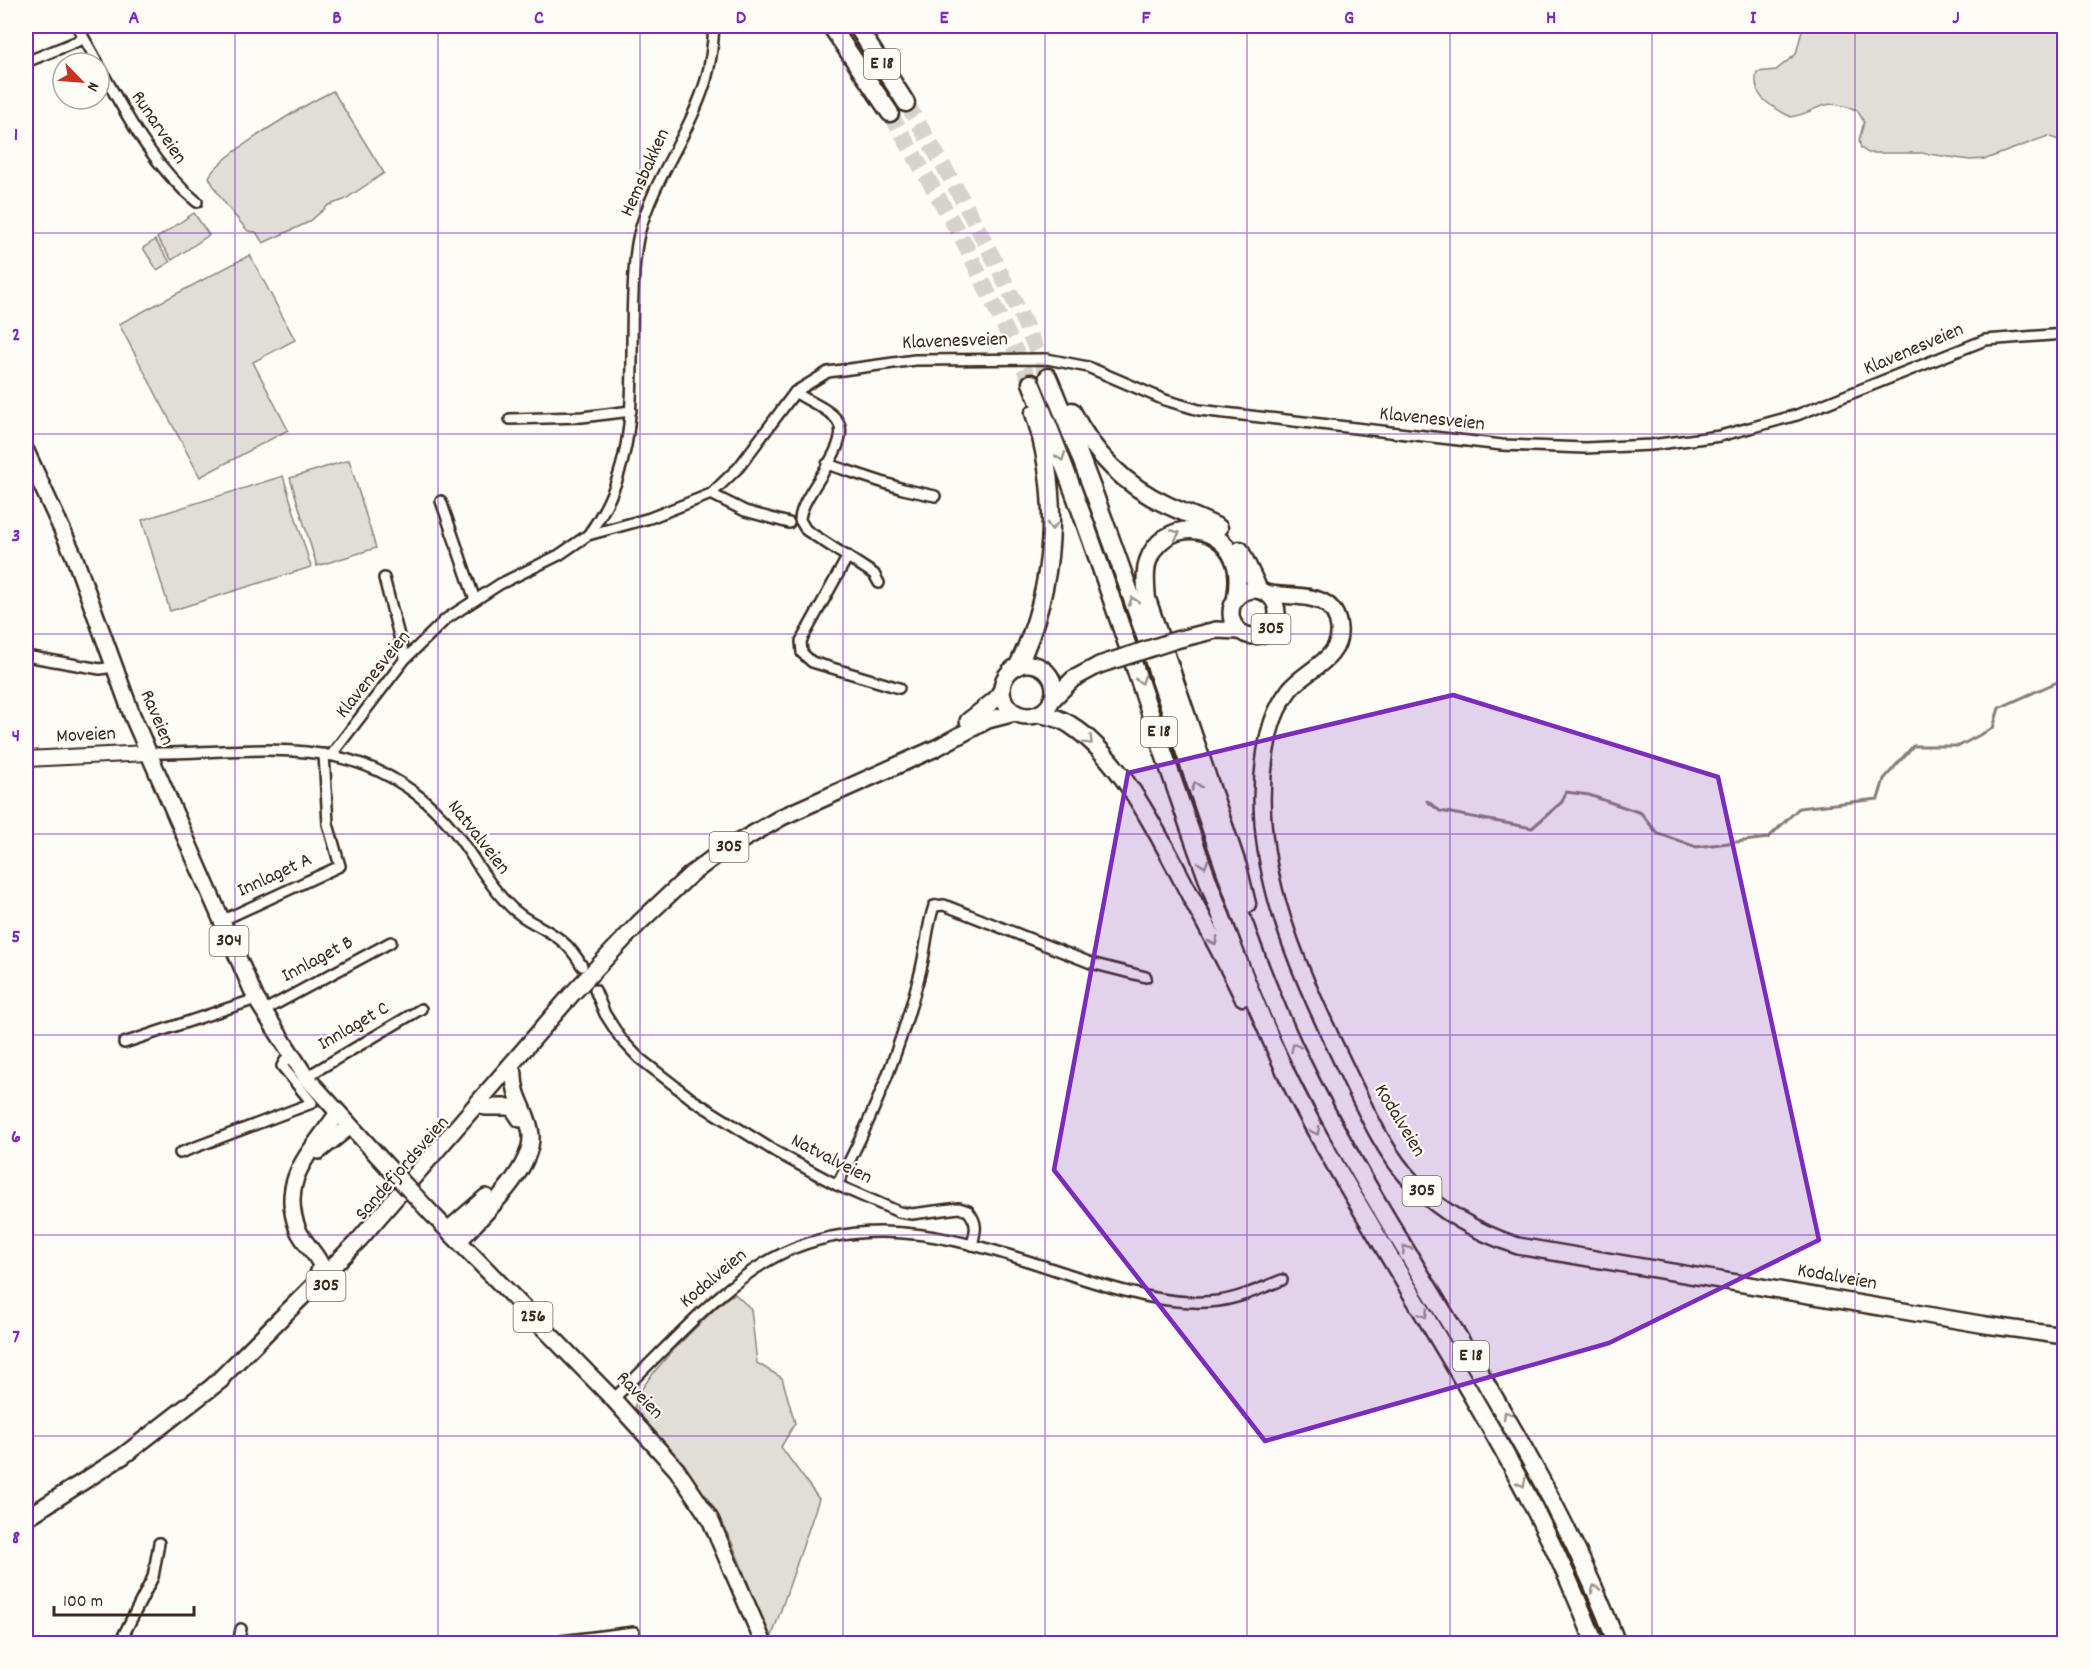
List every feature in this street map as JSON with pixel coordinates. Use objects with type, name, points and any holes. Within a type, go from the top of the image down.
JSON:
[{"type":"highway","name":"E 18","points":[[831,26],[890,113]]},
{"type":"highway","name":"E 18","points":[[857,26],[906,103]]},
{"type":"highway","name":"E 18","points":[[1262,592],[1237,545],[1226,532],[1139,489],[1113,469],[1091,444],[1051,376],[1102,513],[1235,899],[1281,1018],[1356,1164],[1506,1413],[1548,1490],[1587,1568],[1617,1644]]},
{"type":"highway","name":"E 18","points":[[1018,666],[1047,576],[1053,520],[1048,471],[1028,385],[1081,508],[1233,946],[1289,1079],[1340,1173],[1513,1466],[1569,1577],[1595,1644]]},
{"type":"highway","name":"E 18","points":[[1234,603],[1238,580],[1234,560],[1228,549],[1215,536],[1194,530],[1177,532],[1160,543],[1148,561],[1145,573],[1147,599],[1238,867],[1257,935],[1283,1003],[1281,1018]]},
{"type":"highway","points":[[1039,714],[1059,719],[1083,735],[1133,793],[1157,832],[1240,990],[1277,1069],[1289,1079]]},
{"type":"main road","name":"Raveien","points":[[26,451],[74,556],[113,667],[221,921],[259,1005],[289,1054],[349,1127],[613,1398],[693,1490],[724,1549],[764,1644]]},
{"type":"main road","name":"305","points":[[1176,640],[1212,622],[1247,591],[1277,596],[1303,594],[1316,600]]},
{"type":"main road","name":"305","points":[[1262,592],[1275,604],[1275,622]]},
{"type":"main road","name":"305","points":[[1002,689],[1006,675],[1018,666],[1030,664],[1047,672],[1070,672],[1216,630],[1238,631],[1250,636],[1262,635],[1282,611],[1294,603],[1316,600]]},
{"type":"main road","name":"Kodalveien","points":[[1316,600],[1327,605],[1336,616],[1338,641],[1331,655],[1291,688],[1272,722],[1263,790],[1267,862],[1280,915],[1324,1022],[1384,1144],[1413,1183],[1460,1221],[1518,1246],[1986,1325],[2064,1336]]},
{"type":"main road","name":"305","points":[[1234,603],[1232,621],[1238,631]]},
{"type":"main road","name":"305","points":[[1015,713],[1027,716],[1039,714],[1073,679],[1099,665]]},
{"type":"main road","points":[[1047,672],[1053,683],[1052,701]]},
{"type":"main road","points":[[1002,689],[1005,704],[1015,713]]},
{"type":"main road","name":"Sandefjordsveien","points":[[880,773],[981,713],[996,699],[1002,689]]},
{"type":"main road","name":"Sandefjordsveien","points":[[213,1386],[359,1240],[604,960],[662,901],[718,854],[782,817],[936,748],[988,720],[1015,713]]},
{"type":"main road","name":"Sandefjordsveien","points":[[26,1518],[123,1456],[261,1350],[333,1278],[485,1107],[604,960]]},
{"type":"main road","points":[[453,1235],[519,1174],[529,1152],[531,1135],[528,1121],[515,1094],[514,1072]]},
{"type":"main road","points":[[453,1235],[513,1171],[522,1156],[525,1132],[519,1115],[513,1107],[485,1107]]},
{"type":"main road","name":"305","points":[[312,1289],[320,1273],[321,1265],[299,1232],[291,1204],[292,1192],[301,1163],[337,1114]]},
{"type":"main road","name":"305","points":[[349,1127],[310,1161],[299,1186],[298,1213],[311,1240],[322,1249],[330,1252],[339,1251],[359,1240]]},
{"type":"street","name":"Runarveien","points":[[77,26],[90,51]]},
{"type":"street","name":"Hemsbakken","points":[[588,535],[602,516],[619,479],[629,436],[633,303],[638,237],[651,198],[706,81],[714,26]]},
{"type":"street","points":[[26,62],[83,39]]},
{"type":"street","name":"Runarveien","points":[[111,86],[147,148],[176,185],[197,202]]},
{"type":"street","name":"Klavenesveien","points":[[328,754],[405,658],[446,619],[500,584],[559,555],[588,535],[650,518],[711,494],[738,467],[795,392],[828,372],[908,360],[1041,358],[1088,367],[1166,400],[1199,410],[1223,414],[1502,446],[1585,448],[1651,445],[1759,428],[1817,409],[1985,340],[2064,334]]},
{"type":"street","points":[[795,392],[834,416],[840,425],[838,441],[828,464],[803,504],[800,520],[806,530],[874,574],[879,583]]},
{"type":"street","points":[[510,419],[582,417],[631,411]]},
{"type":"street","points":[[828,464],[903,489],[935,496]]},
{"type":"street","points":[[711,494],[745,511],[789,523]]},
{"type":"street","points":[[441,501],[475,600]]},
{"type":"street","points":[[848,556],[801,641],[802,653],[812,662],[899,688]]},
{"type":"street","points":[[384,578],[405,658]]},
{"type":"street","points":[[26,656],[100,669],[113,667]]},
{"type":"street","name":"Natvalveien","points":[[148,753],[234,750],[328,754],[389,776],[427,803],[459,837],[516,914],[559,937],[573,950],[582,966]]},
{"type":"street","name":"Moveien","points":[[26,759],[148,753]]},
{"type":"street","name":"Innlaget A","points":[[221,921],[340,866],[328,824],[328,754]]},
{"type":"street","points":[[837,1185],[865,1132],[898,1048],[920,974],[934,906],[944,905],[1091,963],[1146,977]]},
{"type":"street","name":"Innlaget B","points":[[259,1005],[392,942]]},
{"type":"street","name":"Natvalveien","points":[[595,990],[605,1014],[621,1039],[639,1058],[724,1121],[837,1185],[899,1212],[920,1213],[959,1208],[968,1211],[975,1219],[977,1229],[972,1245]]},
{"type":"street","points":[[124,1043],[259,1005]]},
{"type":"street","name":"Innlaget C","points":[[306,1077],[421,1009]]},
{"type":"street","name":"Raveien","points":[[180,1153],[312,1103],[282,1066],[289,1054]]},
{"type":"street","name":"Kodalveien","points":[[613,1398],[732,1286],[784,1253],[825,1238],[864,1231],[904,1231],[972,1245],[1102,1285],[1179,1302],[1219,1301],[1282,1280]]},
{"type":"street","points":[[119,1644],[153,1577],[159,1543]]},
{"type":"street","points":[[238,1644],[241,1629]]},
{"type":"street","points":[[537,1644],[634,1632]]},
{"type":"highlighted area","points":[[1453,695],[1718,777],[1819,1240],[1609,1343],[1265,1441],[1054,1170],[1128,773]]},
{"type":"shaded area","points":[[1803,26],[2064,26],[2064,142],[2048,136],[1986,159],[1970,160],[1922,153],[1868,153],[1861,148],[1859,140],[1864,122],[1857,110],[1827,104],[1791,117],[1770,105],[1760,95],[1756,81],[1757,72],[1776,70],[1796,54]]},
{"type":"shaded area","points":[[333,91],[384,173],[344,200],[329,205],[309,222],[263,243],[256,232],[248,231],[232,212],[209,177],[216,167],[246,143],[304,106]]},
{"type":"shaded area","points":[[194,213],[209,235],[172,260],[157,238]]},
{"type":"shaded area","points":[[155,240],[170,262],[157,270],[143,248]]},
{"type":"shaded area","points":[[250,255],[295,340],[253,362],[288,430],[200,477],[119,324]]},
{"type":"shaded area","points":[[349,460],[376,548],[317,566],[290,478]]},
{"type":"shaded area","points":[[283,476],[311,567],[170,611],[142,520]]},
{"type":"shaded area","points":[[735,1294],[751,1309],[757,1363],[782,1378],[795,1423],[781,1447],[819,1499],[772,1636],[765,1628],[737,1554],[717,1513],[684,1466],[635,1409],[637,1398],[657,1368],[704,1319],[728,1297]]},
{"type":"waterway","points":[[1427,801],[1440,811],[1532,828],[1562,802],[1566,792],[1589,795],[1641,813],[1657,833],[1696,847],[1768,838],[1799,808],[1878,799],[1884,779],[1913,746],[1959,746],[1993,728],[1999,708],[2064,679]]},
{"type":"tunnel","points":[[906,103],[982,237],[1017,306],[1048,377]]},
{"type":"tunnel","points":[[890,113],[964,242],[1031,383]]}]
